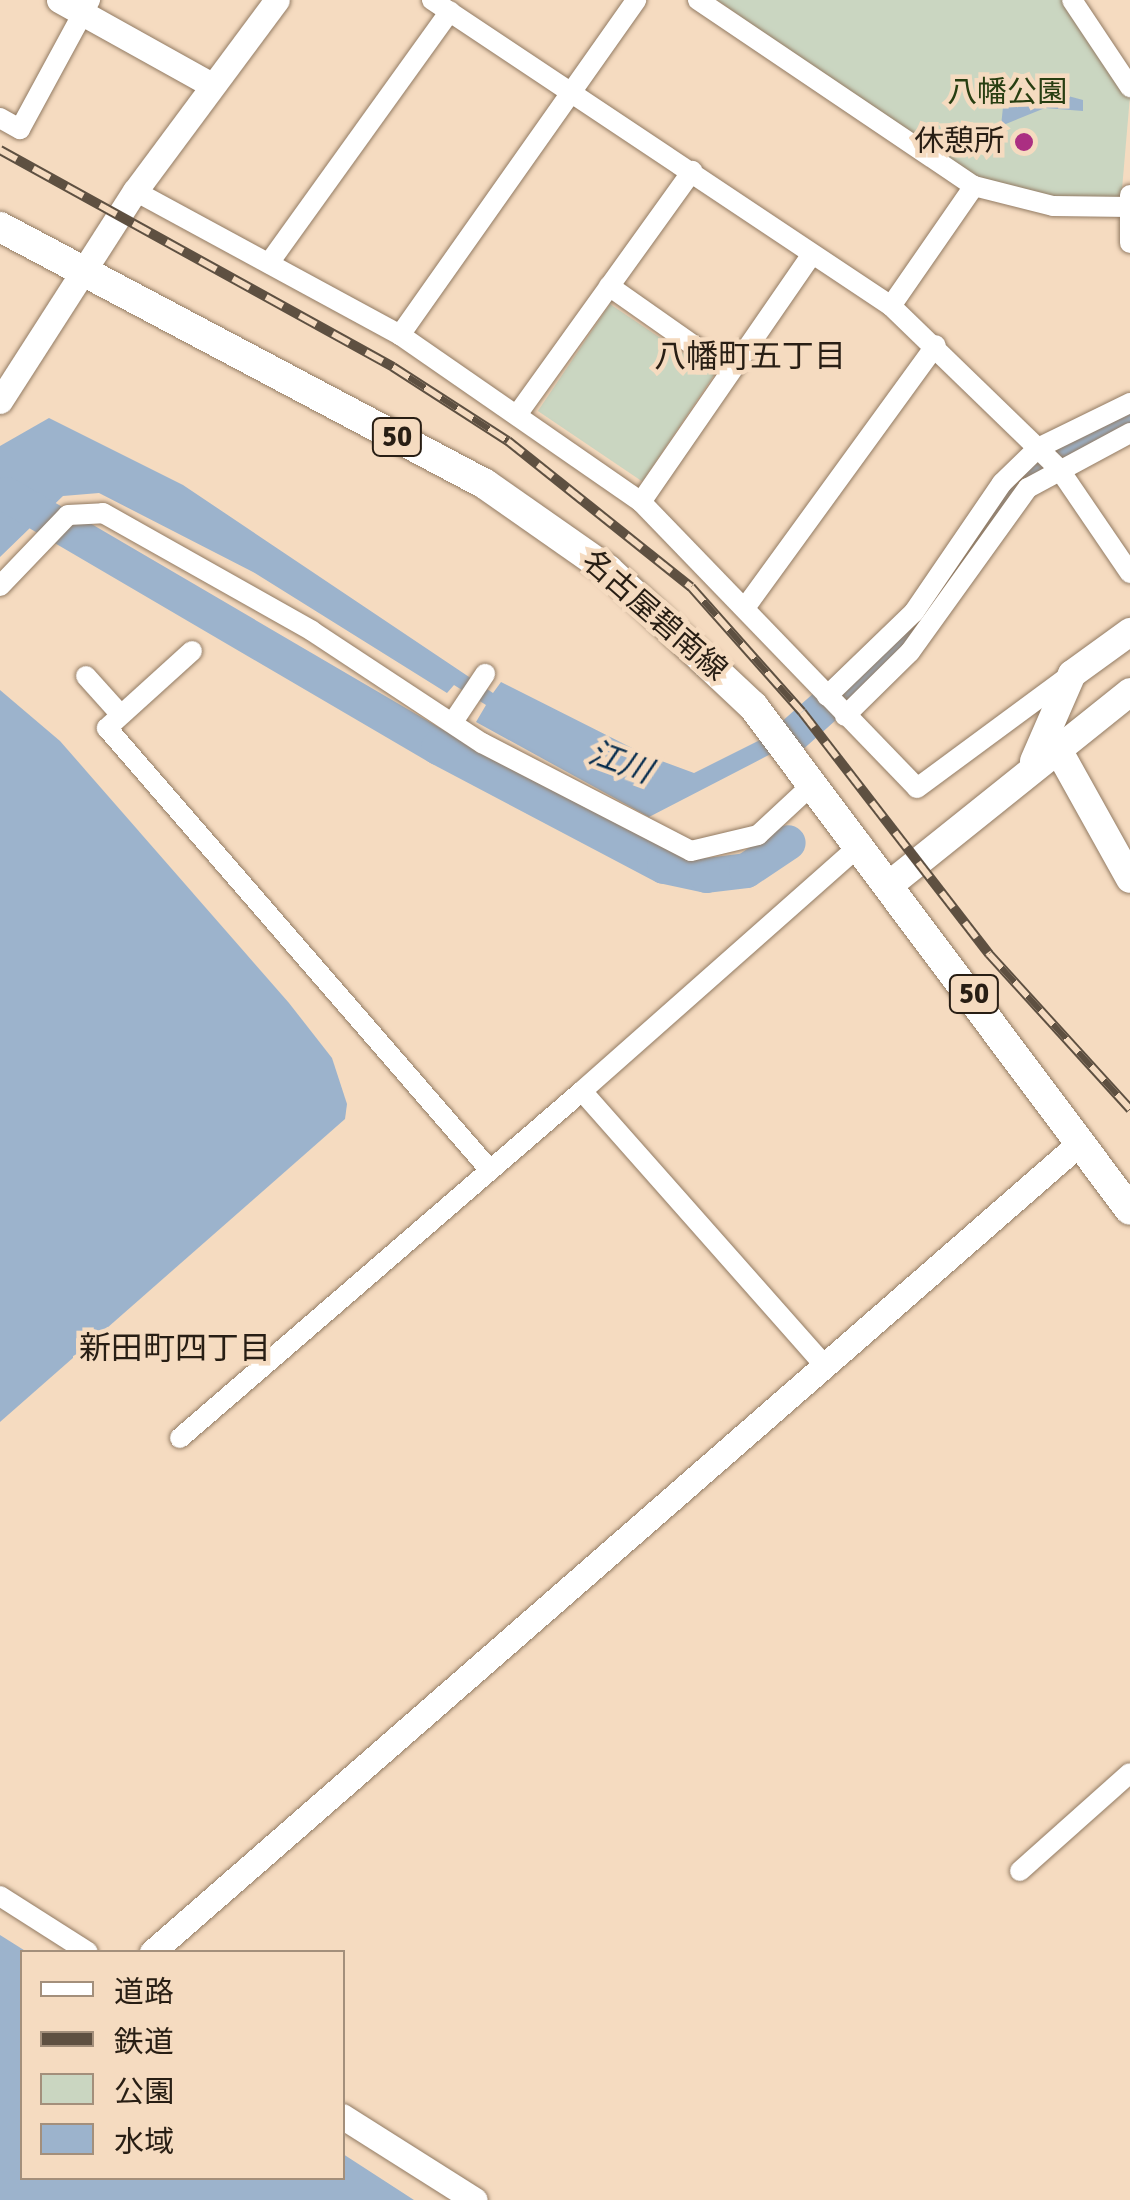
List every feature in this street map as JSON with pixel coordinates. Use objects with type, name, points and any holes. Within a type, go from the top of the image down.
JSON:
[{"type":"main road","name":"名古屋碧南線","points":[[0,227],[485,484],[608,570],[753,706],[894,882],[1130,1210]]},
{"type":"main road","points":[[1044,754],[1072,674],[1130,632]]},
{"type":"main road","points":[[894,882],[1044,754],[1130,692]]},
{"type":"main road","points":[[1044,754],[1130,879]]},
{"type":"street","points":[[59,0],[87,6],[210,84]]},
{"type":"street","points":[[0,401],[135,191],[210,84],[277,0]]},
{"type":"street","points":[[400,335],[636,0]]},
{"type":"street","points":[[698,0],[974,186],[1053,206],[1129,203],[1130,243]]},
{"type":"street","points":[[1072,0],[1130,87]]},
{"type":"street","points":[[0,118],[20,129],[87,6]]},
{"type":"street","points":[[270,264],[441,6],[573,90],[891,306],[1060,470],[1130,573]]},
{"type":"street","points":[[518,412],[692,171]]},
{"type":"street","points":[[891,306],[974,186]]},
{"type":"street","points":[[135,191],[400,335],[518,412],[641,502],[747,605],[844,716],[917,788],[1072,674]]},
{"type":"street","points":[[641,502],[727,369],[812,254]]},
{"type":"street","points":[[609,286],[727,369]]},
{"type":"street","points":[[747,605],[936,346]]},
{"type":"street","points":[[828,696],[914,612],[1002,483],[1039,449],[1130,403]]},
{"type":"street","points":[[844,716],[910,652],[1028,488],[1130,433]]},
{"type":"street","points":[[0,586],[33,556],[68,515],[121,522],[454,722],[691,851],[758,836],[814,782]]},
{"type":"street","points":[[192,651],[107,728],[488,1170]]},
{"type":"street","points":[[454,722],[485,674]]},
{"type":"street","points":[[86,676],[121,715]]},
{"type":"street","points":[[180,1438],[862,843]]},
{"type":"street","points":[[582,1090],[826,1367]]},
{"type":"street","points":[[154,1950],[1081,1142]]},
{"type":"street","points":[[1020,1870],[1130,1773]]},
{"type":"street","points":[[0,1896],[85,1950]]},
{"type":"street","points":[[345,2118],[475,2200]]},
{"type":"green space","name":"八幡公園","points":[[717,0],[1063,0],[1130,96],[1121,201],[1054,200],[977,182]]},
{"type":"green space","points":[[610,304],[714,374],[642,481],[538,411]]},
{"type":"water","points":[[1057,93],[1083,100],[1083,111],[1045,108],[1001,126],[1003,107]]},
{"type":"water","points":[[49,418],[183,485],[493,693],[501,682],[648,756],[694,773],[818,711],[829,724],[649,817],[476,722],[486,705],[454,685],[447,693],[253,572],[99,493],[63,496],[0,557],[0,446]]},
{"type":"water","points":[[0,690],[60,741],[289,1003],[332,1058],[347,1104],[345,1119],[0,1422]]},
{"type":"water","points":[[0,1935],[24,1950],[20,1950],[20,2180],[345,2180],[345,2155],[414,2200],[0,2200]]},
{"type":"waterway","name":"江川","points":[[784,742],[923,618],[1013,485],[1130,415]]},
{"type":"waterway","points":[[6,494],[438,747],[664,866],[706,875],[746,870],[788,842]]},
{"type":"railway","points":[[0,150],[393,367],[508,441],[691,587],[802,712],[989,954],[1130,1109]]},
{"type":"place","name":"休憩所","points":[[1024,142]]},
{"type":"district","name":"八幡町五丁目","points":[[750,357]]},
{"type":"district","name":"新田町四丁目","points":[[175,1349]]}]
